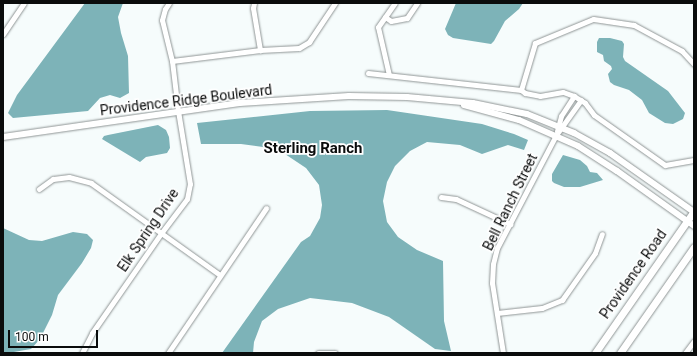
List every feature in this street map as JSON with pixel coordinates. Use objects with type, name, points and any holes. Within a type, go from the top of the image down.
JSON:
[{"type":"main road","name":"Providence Road","points":[[594,353],[694,212]]},
{"type":"main road","points":[[620,353],[694,247]]},
{"type":"street","points":[[3,34],[24,3]]},
{"type":"street","name":"Elk Spring Drive","points":[[82,353],[92,333],[162,232],[187,199],[190,184],[178,111],[172,61],[162,20],[165,9],[169,3]]},
{"type":"street","points":[[254,3],[253,8],[260,50]]},
{"type":"street","points":[[172,61],[260,50],[299,48],[309,42],[335,3]]},
{"type":"street","points":[[389,75],[378,27],[395,3]]},
{"type":"street","points":[[385,17],[391,21],[407,18],[417,3]]},
{"type":"street","points":[[521,90],[535,43],[593,19],[634,25],[682,51],[694,64]]},
{"type":"street","points":[[368,73],[521,90],[525,93],[540,96],[563,92],[581,100],[594,115],[665,166],[694,160]]},
{"type":"street","name":"Providence Ridge Boulevard","points":[[3,137],[240,103],[349,96],[407,97],[473,103],[501,108],[535,117],[560,127],[610,153],[694,212]]},
{"type":"street","points":[[560,127],[561,116],[574,96]]},
{"type":"street","points":[[560,127],[581,100]]},
{"type":"street","name":"Providence Ridge Boulevard","points":[[445,101],[507,116],[556,135],[604,162],[694,226]]},
{"type":"street","name":"Bell Ranch Street","points":[[502,353],[492,283],[493,264],[497,248],[560,127]]},
{"type":"street","points":[[38,189],[53,180],[69,177],[91,183],[220,274]]},
{"type":"street","points":[[441,197],[456,199],[510,224]]},
{"type":"street","points":[[168,353],[266,208]]},
{"type":"street","points":[[496,313],[542,308],[562,300],[595,254],[602,234]]},
{"type":"street","points":[[685,353],[694,341]]},
{"type":"street","points":[[318,353],[336,353]]},
{"type":"water","points":[[85,3],[123,3],[118,17],[128,56],[129,93],[120,98],[110,95],[100,98],[88,111],[13,118],[8,113],[17,95]]},
{"type":"water","points":[[456,3],[523,3],[519,9],[505,21],[491,44],[453,38],[448,35],[445,29]]},
{"type":"water","points":[[599,38],[610,38],[622,41],[624,44],[623,57],[625,61],[668,91],[685,113],[683,119],[673,124],[665,123],[649,113],[642,100],[629,90],[614,85],[610,82],[608,74],[612,69],[611,66],[604,61],[603,55],[597,52],[597,42]]},
{"type":"water","points":[[387,110],[482,124],[528,140],[524,150],[508,145],[482,154],[460,145],[427,142],[410,151],[395,166],[387,182],[383,201],[387,222],[398,237],[417,250],[443,261],[444,321],[451,351],[435,349],[389,317],[352,303],[310,298],[278,309],[262,321],[254,342],[253,353],[222,353],[301,242],[310,236],[320,218],[322,205],[319,185],[306,168],[285,154],[263,147],[241,144],[201,144],[197,123],[310,111]]},
{"type":"water","points":[[158,125],[166,130],[169,137],[170,148],[167,153],[146,157],[140,162],[102,139],[104,136],[108,135]]},
{"type":"water","points":[[563,155],[580,160],[587,166],[590,172],[597,173],[603,180],[580,187],[564,187],[554,183],[552,181],[552,174]]},
{"type":"water","points":[[3,228],[29,240],[42,241],[73,232],[87,234],[93,240],[91,248],[82,263],[58,295],[52,315],[40,339],[31,349],[8,353],[3,353]]},
{"type":"district","name":"Sterling Ranch","points":[[313,149]]}]
